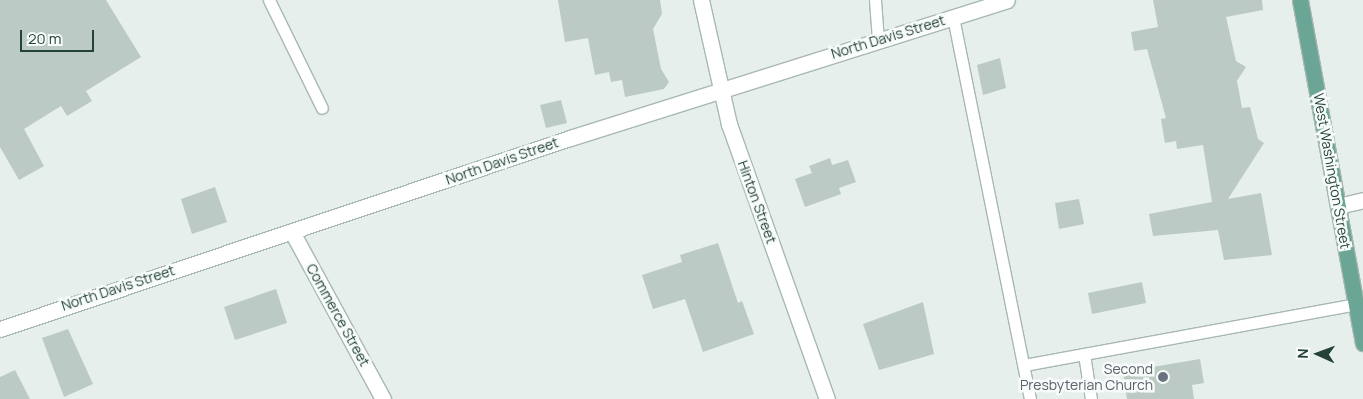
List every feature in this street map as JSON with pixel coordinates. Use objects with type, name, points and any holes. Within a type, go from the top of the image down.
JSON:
[{"type":"main road","name":"West Washington Street","points":[[1300,0],[1363,343]]},
{"type":"street","name":"Hinton Street","points":[[701,0],[720,89],[827,399]]},
{"type":"street","name":"North Davis Street","points":[[0,329],[720,89],[1007,0]]},
{"type":"street","points":[[1338,206],[1363,200]]},
{"type":"street","name":"Commerce Street","points":[[292,232],[383,399]]},
{"type":"lane","points":[[269,0],[322,108]]},
{"type":"lane","points":[[875,0],[878,40]]},
{"type":"lane","points":[[953,17],[1030,399]]},
{"type":"lane","points":[[1024,365],[1356,304]]},
{"type":"lane","points":[[1084,354],[1091,399]]},
{"type":"building","points":[[0,0],[106,0],[141,57],[86,91],[92,101],[67,116],[61,106],[24,129],[44,166],[19,180],[0,147]]},
{"type":"building","points":[[558,0],[660,0],[662,14],[653,29],[661,69],[669,82],[664,89],[625,97],[622,80],[611,82],[609,72],[595,75],[588,38],[565,42]]},
{"type":"building","points":[[1153,0],[1262,0],[1263,10],[1226,17],[1236,61],[1246,67],[1237,81],[1242,108],[1250,107],[1258,139],[1264,143],[1228,199],[1261,193],[1272,255],[1224,260],[1218,230],[1153,236],[1149,214],[1212,202],[1203,145],[1177,149],[1176,141],[1165,143],[1161,119],[1166,118],[1147,49],[1134,51],[1131,32],[1158,27]]},
{"type":"building","points":[[1000,58],[1006,88],[983,95],[977,65]]},
{"type":"building","points":[[561,100],[567,123],[546,128],[540,105]]},
{"type":"building","points":[[830,158],[832,165],[848,160],[856,182],[839,188],[841,194],[805,207],[795,179],[812,173],[809,166]]},
{"type":"building","points":[[215,187],[227,222],[192,234],[181,199]]},
{"type":"building","points":[[1079,199],[1084,224],[1059,229],[1055,203]]},
{"type":"building","points":[[718,243],[738,303],[742,301],[754,334],[703,352],[685,299],[653,309],[642,275],[682,262],[680,255]]},
{"type":"building","points":[[1142,282],[1146,303],[1092,314],[1088,293]]},
{"type":"building","points":[[276,289],[287,323],[235,340],[224,307]]},
{"type":"building","points":[[923,302],[934,354],[879,370],[863,324]]},
{"type":"building","points":[[68,329],[93,384],[64,397],[42,338]]},
{"type":"building","name":"Second Presbyterian Church","points":[[1200,359],[1204,383],[1192,385],[1194,399],[1127,399],[1123,372]]},
{"type":"building","points":[[15,370],[30,399],[0,399],[0,377]]},
{"type":"place","name":"Second Presbyterian Church","points":[[1163,377]]}]
